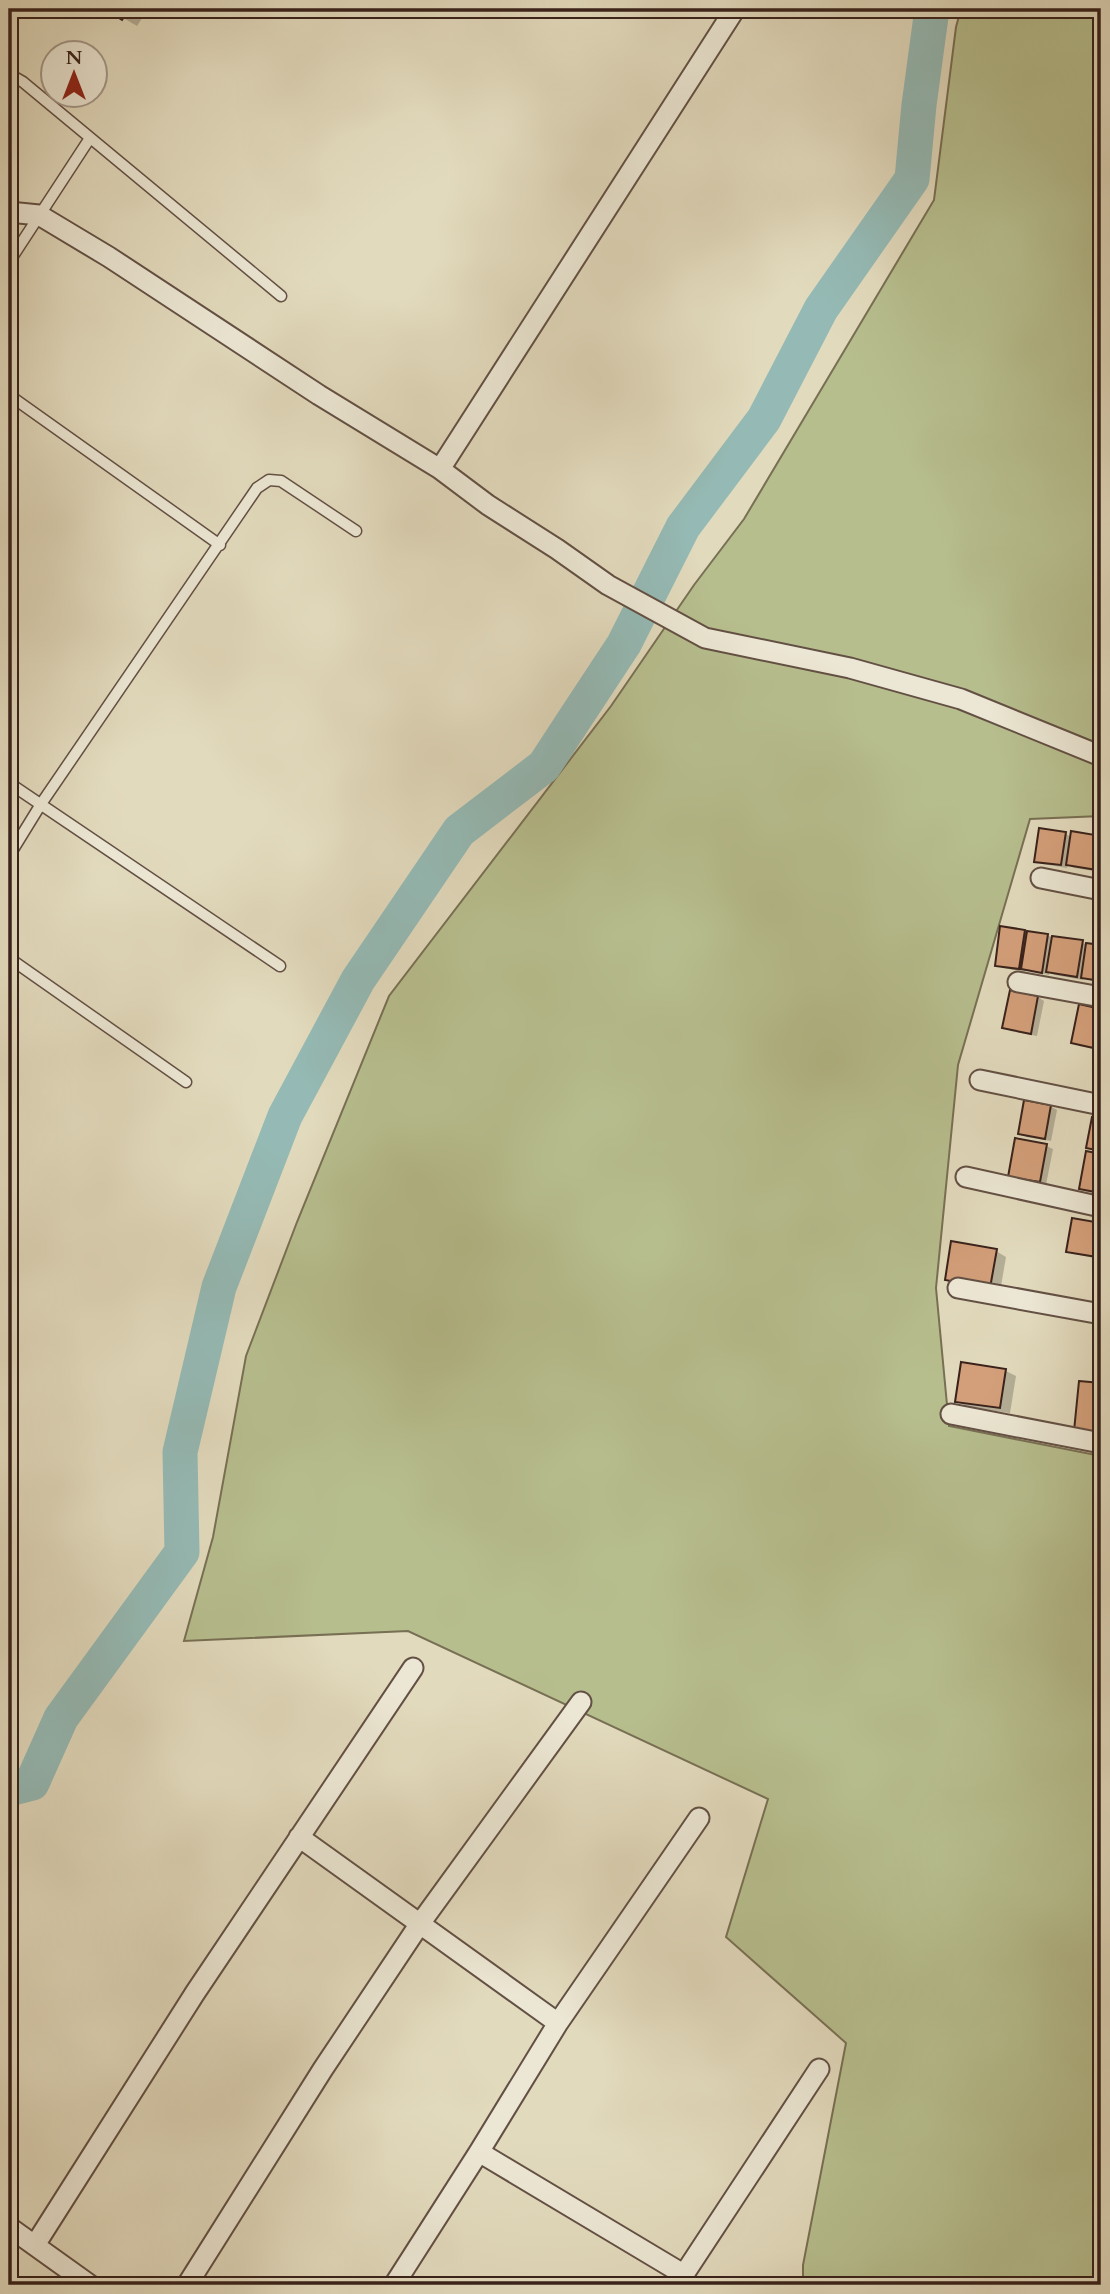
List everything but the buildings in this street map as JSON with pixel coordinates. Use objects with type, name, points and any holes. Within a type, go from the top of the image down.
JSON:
[{"type":"street","points":[[440,468],[735,9]]},
{"type":"street","points":[[9,212],[39,215],[198,314],[319,395],[440,468],[488,505],[608,585],[705,638],[850,668],[961,699],[1101,756]]},
{"type":"street","points":[[1041,878],[1101,890]]},
{"type":"street","points":[[1018,982],[1101,998]]},
{"type":"street","points":[[981,1080],[1101,1105]]},
{"type":"street","points":[[966,1177],[1101,1207]]},
{"type":"street","points":[[958,1288],[1101,1314]]},
{"type":"street","points":[[951,1414],[1101,1443]]},
{"type":"street","points":[[36,2245],[195,1993],[413,1668]]},
{"type":"street","points":[[187,2285],[323,2070],[419,1925],[581,1702]]},
{"type":"street","points":[[394,2285],[558,2023],[699,1818]]},
{"type":"street","points":[[299,1837],[558,2023]]},
{"type":"street","points":[[479,2152],[680,2279],[819,2069]]},
{"type":"street","points":[[9,2227],[90,2285]]},
{"type":"lane","points":[[9,74],[23,82],[281,296]]},
{"type":"lane","points":[[9,262],[90,138]]},
{"type":"lane","points":[[9,395],[220,545]]},
{"type":"lane","points":[[9,856],[41,804],[257,488],[269,480],[281,481],[356,531]]},
{"type":"lane","points":[[9,783],[280,966]]},
{"type":"lane","points":[[9,958],[186,1082]]},
{"type":"green space","points":[[961,9],[1101,9],[1101,816],[1030,819],[958,1065],[936,1288],[949,1426],[1101,1456],[1101,2285],[803,2285],[803,2265],[846,2043],[726,1937],[768,1799],[408,1631],[184,1641],[213,1537],[246,1356],[389,996],[611,706],[694,585],[744,519],[934,200],[956,27]]},
{"type":"waterway","points":[[9,1789],[32,1783],[61,1718],[182,1552],[180,1452],[219,1287],[285,1116],[358,980],[459,831],[544,766],[624,644],[683,527],[764,419],[821,309],[912,179],[932,9]]}]
